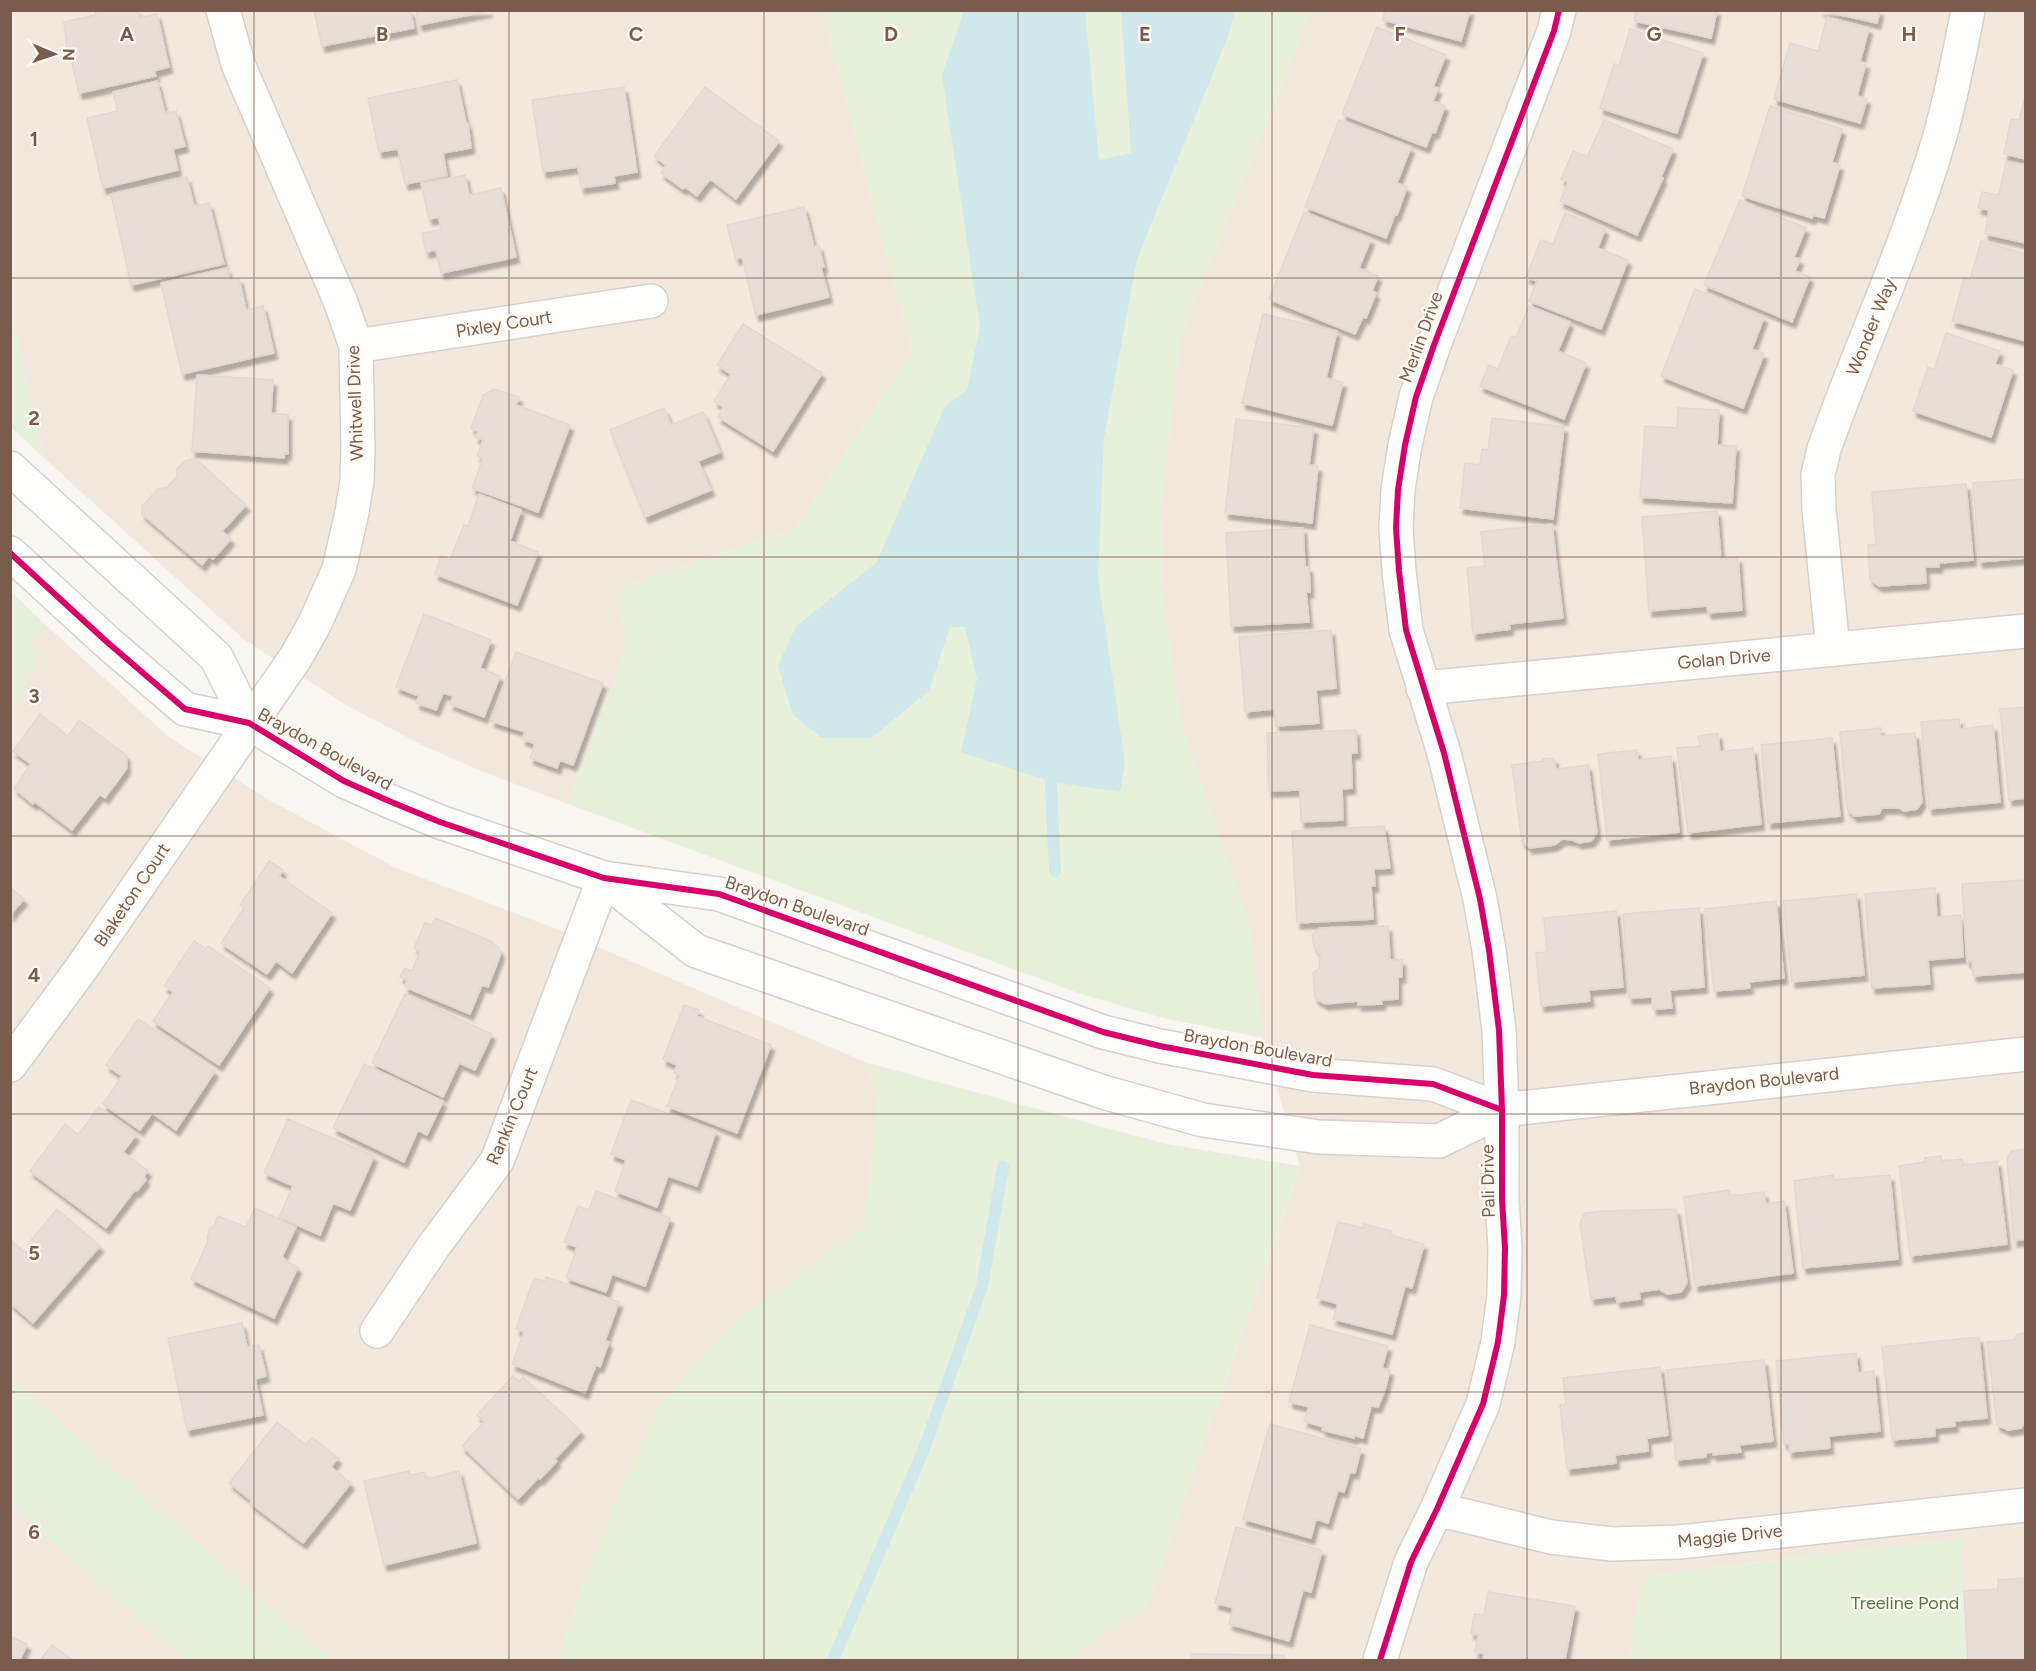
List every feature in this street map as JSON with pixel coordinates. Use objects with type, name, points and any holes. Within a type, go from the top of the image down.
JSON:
[{"type":"street","name":"Whitwell Drive","points":[[223,10],[238,64],[341,303],[356,346],[357,482],[339,569],[315,623],[296,657],[249,723]]},
{"type":"street","name":"Merlin Drive","points":[[1423,688],[1406,630],[1399,571],[1397,509],[1405,445],[1416,397],[1434,345],[1542,62],[1559,10]]},
{"type":"street","name":"Wonder Way","points":[[1833,649],[1819,509],[1818,475],[1836,416],[1886,292],[1933,160],[1968,10]]},
{"type":"street","name":"Pixley Court","points":[[356,346],[651,301]]},
{"type":"street","name":"Braydon Boulevard","points":[[10,468],[216,657],[249,723]]},
{"type":"street","name":"Braydon Boulevard","points":[[10,553],[107,642],[185,709],[249,723],[344,781],[440,822],[604,879],[719,894],[1103,1032],[1160,1046],[1312,1075],[1433,1084],[1502,1110]]},
{"type":"street","name":"Golan Drive","points":[[1423,688],[2025,631]]},
{"type":"street","name":"Pali Drive","points":[[1380,1660],[1411,1562],[1483,1404],[1498,1342],[1504,1294],[1505,1248],[1499,1030],[1480,899],[1444,753],[1423,688]]},
{"type":"street","name":"Blaketon Court","points":[[10,1065],[81,969],[249,723]]},
{"type":"street","name":"Braydon Boulevard","points":[[604,879],[696,951],[1103,1092],[1203,1120],[1319,1137],[1439,1142],[1502,1110],[2025,1054]]},
{"type":"street","name":"Rankin Court","points":[[377,1331],[433,1247],[497,1161],[604,879]]},
{"type":"street","name":"Maggie Drive","points":[[1437,1509],[1551,1537],[1612,1544],[1679,1542],[2025,1505]]},
{"type":"shaded area","points":[[10,11],[822,11],[912,351],[795,528],[615,588],[627,645],[568,804],[481,771],[424,746],[346,705],[242,638],[44,458],[11,311]]},
{"type":"shaded area","points":[[1311,11],[2025,11],[2025,1660],[1965,1660],[1960,1538],[1643,1576],[1629,1660],[1065,1660],[1147,1606],[1300,1167],[1263,1038],[1250,927],[1181,723],[1162,591],[1161,503],[1180,338]]},
{"type":"shaded area","points":[[47,626],[170,738],[271,801],[396,868],[549,926],[865,1062],[878,1098],[865,1226],[731,1324],[587,1571],[558,1660],[11,1660],[10,670]]},
{"type":"green space","points":[[822,11],[1311,11],[1180,338],[1161,503],[1162,591],[1181,723],[1250,927],[1263,1038],[1163,1018],[1081,994],[568,804],[627,645],[615,588],[795,528],[912,351]]},
{"type":"green space","points":[[11,311],[44,458],[11,427]]},
{"type":"green space","points":[[11,592],[47,626],[28,649],[43,649],[11,716]]},
{"type":"green space","points":[[865,1062],[1166,1144],[1300,1166],[1147,1606],[1065,1660],[558,1660],[587,1571],[657,1407],[731,1323],[865,1226],[878,1098]]},
{"type":"green space","points":[[11,1378],[331,1660],[185,1660],[11,1504]]},
{"type":"green space","name":"Treeline Pond","points":[[1961,1538],[1965,1660],[1629,1660],[1643,1576]]},
{"type":"water","points":[[964,11],[1085,11],[1099,160],[1131,153],[1121,11],[1235,11],[1227,39],[1137,259],[1104,438],[1098,577],[1125,764],[1120,792],[1052,782],[961,752],[977,679],[965,627],[950,627],[929,691],[871,738],[822,738],[793,715],[778,666],[796,626],[876,563],[945,406],[967,390],[980,327],[942,75]]},
{"type":"building","points":[[95,10],[138,10],[139,18],[157,14],[169,67],[154,71],[156,76],[79,93],[69,49],[67,49],[64,22],[96,15]]},
{"type":"building","points":[[314,10],[410,10],[414,28],[322,46]]},
{"type":"building","points":[[416,10],[489,10],[489,11],[419,25]]},
{"type":"building","points":[[1385,10],[1470,10],[1461,41],[1383,20]]},
{"type":"building","points":[[1636,10],[1717,10],[1711,38],[1634,21]]},
{"type":"building","points":[[1819,10],[1880,10],[1877,23]]},
{"type":"building","points":[[1827,17],[1869,28],[1860,62],[1866,63],[1857,96],[1867,99],[1860,123],[1774,99],[1790,43],[1818,51]]},
{"type":"building","points":[[1377,27],[1446,55],[1433,87],[1438,88],[1433,101],[1445,106],[1435,133],[1432,132],[1426,147],[1342,114]]},
{"type":"building","points":[[1630,29],[1703,53],[1677,133],[1600,108],[1614,64],[1619,66]]},
{"type":"building","points":[[457,80],[466,123],[468,123],[471,148],[443,153],[447,176],[405,184],[398,149],[379,152],[368,98]]},
{"type":"building","points":[[157,81],[165,113],[176,111],[185,146],[173,149],[178,170],[103,188],[87,118],[118,111],[113,92]]},
{"type":"building","points":[[624,87],[637,172],[614,176],[615,183],[581,188],[578,167],[543,172],[532,100]]},
{"type":"building","points":[[705,87],[779,141],[736,199],[710,179],[697,196],[685,187],[683,189],[661,173],[666,165],[654,156]]},
{"type":"building","points":[[2026,93],[2026,159],[2004,154],[2011,119],[2019,120]]},
{"type":"building","points":[[1770,106],[1842,129],[1832,162],[1840,165],[1824,218],[1813,215],[1812,218],[1742,196]]},
{"type":"building","points":[[1339,120],[1411,147],[1397,183],[1407,187],[1386,238],[1305,207]]},
{"type":"building","points":[[1604,120],[1673,149],[1661,177],[1663,178],[1637,235],[1560,201],[1568,182],[1561,179],[1573,151],[1587,157]]},
{"type":"building","points":[[2006,162],[2026,165],[2026,243],[1985,234],[1989,210],[1978,208],[1982,192],[1999,195]]},
{"type":"building","points":[[465,175],[469,195],[501,188],[516,257],[441,273],[436,250],[426,252],[422,233],[441,230],[439,217],[429,219],[421,183]]},
{"type":"building","points":[[187,177],[194,206],[209,203],[224,264],[131,285],[111,194]]},
{"type":"building","points":[[1740,200],[1806,228],[1794,257],[1800,259],[1795,271],[1810,277],[1792,322],[1704,285]]},
{"type":"building","points":[[804,207],[814,247],[819,245],[824,267],[821,268],[829,297],[756,315],[742,257],[736,259],[727,225]]},
{"type":"building","points":[[1304,212],[1371,239],[1359,268],[1378,276],[1372,291],[1376,293],[1366,318],[1363,317],[1355,334],[1269,299]]},
{"type":"building","points":[[1565,213],[1605,229],[1598,248],[1628,260],[1601,329],[1529,301],[1537,281],[1526,277],[1541,240],[1553,244]]},
{"type":"building","points":[[1981,241],[2026,254],[2026,341],[1952,321],[1964,278],[1970,280]]},
{"type":"building","points":[[227,268],[230,280],[239,278],[246,310],[263,306],[274,353],[182,374],[161,283]]},
{"type":"building","points":[[1695,289],[1764,317],[1752,349],[1764,354],[1743,408],[1661,376]]},
{"type":"building","points":[[1529,306],[1570,322],[1558,351],[1586,363],[1564,419],[1480,386],[1489,365],[1498,369],[1511,336],[1516,337]]},
{"type":"building","points":[[1263,314],[1337,331],[1326,378],[1343,382],[1332,425],[1242,403]]},
{"type":"building","points":[[743,324],[822,373],[773,451],[718,417],[723,407],[714,401],[731,374],[717,365]]},
{"type":"building","points":[[1946,333],[2000,351],[1995,364],[2013,370],[1991,437],[1913,411],[1928,367],[1934,370]]},
{"type":"building","points":[[197,375],[273,380],[271,413],[288,415],[288,454],[284,454],[284,458],[192,451]]},
{"type":"building","points":[[494,389],[519,397],[516,405],[570,425],[538,512],[472,488],[483,458],[477,456],[483,440],[475,437],[478,431],[471,428],[483,395]]},
{"type":"building","points":[[664,408],[671,425],[703,412],[720,452],[698,461],[711,490],[645,517],[610,430]]},
{"type":"building","points":[[1678,408],[1719,410],[1717,445],[1736,446],[1732,503],[1640,497],[1645,426],[1677,428]]},
{"type":"building","points":[[1492,418],[1564,427],[1553,519],[1460,508],[1465,463],[1480,465],[1482,449],[1488,450]]},
{"type":"building","points":[[1236,419],[1314,428],[1309,465],[1318,466],[1312,523],[1225,513]]},
{"type":"building","points":[[195,458],[246,505],[222,531],[231,539],[213,559],[209,556],[202,565],[142,514],[142,506],[158,489],[167,487],[177,477],[177,469],[185,461]]},
{"type":"building","points":[[2026,479],[2026,558],[1979,562],[1973,483]]},
{"type":"building","points":[[1966,484],[1973,560],[1939,563],[1939,567],[1925,567],[1926,583],[1879,586],[1870,579],[1868,545],[1876,544],[1872,492]]},
{"type":"building","points":[[479,494],[521,510],[510,541],[538,552],[517,605],[435,574],[441,556],[450,560],[464,525],[468,526]]},
{"type":"building","points":[[1717,511],[1721,559],[1738,557],[1742,610],[1708,613],[1707,606],[1649,611],[1642,517]]},
{"type":"building","points":[[1552,524],[1563,618],[1509,624],[1510,629],[1473,634],[1467,568],[1485,566],[1481,532]]},
{"type":"building","points":[[1303,528],[1305,567],[1309,567],[1310,592],[1306,592],[1309,622],[1231,626],[1226,533]]},
{"type":"building","points":[[424,614],[491,640],[480,668],[500,676],[484,717],[450,704],[453,696],[443,693],[436,710],[416,703],[419,696],[396,687]]},
{"type":"building","points":[[1331,630],[1336,688],[1316,690],[1319,723],[1276,726],[1274,709],[1245,712],[1239,637]]},
{"type":"building","points":[[516,652],[603,683],[573,765],[560,760],[557,768],[530,758],[535,744],[522,739],[525,732],[491,721]]},
{"type":"building","points":[[2026,707],[2026,798],[2009,800],[2000,709]]},
{"type":"building","points":[[40,714],[68,736],[79,720],[126,755],[127,768],[105,798],[100,794],[72,830],[35,802],[33,804],[14,788],[31,764],[13,751]]},
{"type":"building","points":[[1959,719],[1960,729],[1993,725],[2000,802],[1929,809],[1921,722]]},
{"type":"building","points":[[1881,728],[1881,736],[1915,733],[1922,802],[1917,809],[1904,811],[1899,808],[1882,808],[1879,814],[1854,816],[1847,809],[1840,732]]},
{"type":"building","points":[[1356,730],[1357,753],[1351,753],[1352,788],[1342,789],[1343,820],[1301,822],[1300,790],[1269,791],[1267,733]]},
{"type":"building","points":[[1718,733],[1720,752],[1753,748],[1761,824],[1688,833],[1677,748],[1700,746],[1698,736]]},
{"type":"building","points":[[1832,738],[1840,816],[1768,823],[1761,745]]},
{"type":"building","points":[[1637,750],[1638,760],[1671,756],[1679,832],[1607,840],[1598,754]]},
{"type":"building","points":[[1554,758],[1556,769],[1588,765],[1597,833],[1591,841],[1579,843],[1563,839],[1554,845],[1530,848],[1522,841],[1512,765]]},
{"type":"building","points":[[1384,826],[1390,868],[1374,869],[1375,886],[1371,886],[1373,919],[1297,923],[1292,831]]},
{"type":"building","points":[[269,861],[283,870],[279,876],[332,913],[292,973],[276,961],[267,974],[221,943],[244,908],[240,905]]},
{"type":"building","points":[[2026,880],[2026,972],[1973,976],[1972,961],[1967,962],[1962,884]]},
{"type":"building","points":[[10,887],[24,899],[10,915]]},
{"type":"building","points":[[1935,888],[1937,917],[1961,915],[1963,957],[1928,960],[1930,984],[1872,988],[1865,894]]},
{"type":"building","points":[[1856,894],[1864,975],[1792,982],[1783,901]]},
{"type":"building","points":[[1776,901],[1784,978],[1749,982],[1750,988],[1714,991],[1705,909]]},
{"type":"building","points":[[1699,908],[1704,987],[1670,990],[1672,1008],[1653,1009],[1652,997],[1629,998],[1623,914]]},
{"type":"building","points":[[1616,911],[1623,987],[1589,990],[1590,1001],[1541,1006],[1536,953],[1547,952],[1544,918]]},
{"type":"building","points":[[435,918],[493,942],[492,944],[498,947],[501,953],[488,987],[482,985],[470,1014],[405,987],[407,980],[400,977],[405,968],[412,971],[420,951],[414,948],[425,923],[432,925]]},
{"type":"building","points":[[1388,926],[1390,960],[1402,960],[1402,977],[1398,977],[1398,999],[1381,1000],[1382,1004],[1358,1005],[1358,1001],[1325,1004],[1315,998],[1313,973],[1319,968],[1320,954],[1314,946],[1312,935],[1320,928]]},
{"type":"building","points":[[194,941],[206,949],[208,946],[270,988],[219,1065],[153,1021],[173,992],[164,986]]},
{"type":"building","points":[[405,994],[492,1034],[475,1070],[459,1063],[443,1097],[372,1063]]},
{"type":"building","points":[[684,1005],[699,1010],[697,1016],[771,1045],[737,1133],[667,1106],[680,1075],[674,1073],[677,1065],[663,1059]]},
{"type":"building","points":[[138,1019],[215,1071],[176,1130],[152,1113],[140,1130],[103,1104],[122,1076],[106,1065]]},
{"type":"building","points":[[364,1064],[443,1101],[427,1135],[418,1130],[404,1162],[333,1128]]},
{"type":"building","points":[[631,1100],[716,1131],[697,1186],[668,1176],[657,1207],[615,1191],[626,1160],[611,1154]]},
{"type":"building","points":[[99,1107],[136,1135],[123,1152],[148,1171],[144,1176],[146,1180],[137,1191],[134,1191],[106,1228],[30,1171],[65,1124],[77,1134]]},
{"type":"building","points":[[288,1119],[374,1156],[350,1210],[333,1203],[320,1235],[279,1217],[293,1186],[264,1173]]},
{"type":"building","points":[[2026,1149],[2026,1239],[2014,1241],[2007,1159],[2011,1151]]},
{"type":"building","points":[[1941,1156],[1942,1161],[1962,1159],[1963,1165],[1997,1161],[2007,1244],[1910,1256],[1899,1166],[1925,1162],[1925,1158]]},
{"type":"building","points":[[1833,1175],[1834,1180],[1890,1175],[1898,1259],[1803,1268],[1794,1181]]},
{"type":"building","points":[[1729,1190],[1729,1196],[1764,1192],[1766,1204],[1784,1201],[1793,1273],[1695,1286],[1684,1197]]},
{"type":"building","points":[[596,1191],[670,1218],[645,1286],[612,1274],[606,1292],[566,1278],[577,1247],[564,1242],[578,1206],[589,1210]]},
{"type":"building","points":[[255,1208],[296,1227],[282,1257],[298,1267],[274,1318],[191,1279],[208,1241],[210,1228],[214,1226],[218,1216],[246,1227]]},
{"type":"building","points":[[57,1209],[100,1246],[33,1323],[10,1303],[10,1240],[26,1253],[32,1247],[28,1244]]},
{"type":"building","points":[[1676,1209],[1687,1283],[1681,1292],[1667,1294],[1659,1289],[1639,1292],[1640,1299],[1617,1302],[1616,1296],[1591,1299],[1580,1223],[1585,1213]]},
{"type":"building","points":[[1338,1222],[1363,1228],[1364,1224],[1391,1231],[1390,1235],[1424,1244],[1412,1288],[1405,1286],[1392,1334],[1333,1319],[1338,1304],[1317,1298]]},
{"type":"building","points":[[546,1277],[619,1302],[605,1341],[609,1342],[600,1367],[596,1365],[585,1393],[512,1364],[524,1332],[516,1329],[534,1278],[545,1281]]},
{"type":"building","points":[[242,1323],[247,1347],[259,1345],[266,1376],[255,1379],[263,1415],[187,1430],[168,1338]]},
{"type":"building","points":[[1310,1325],[1388,1346],[1382,1368],[1390,1370],[1385,1390],[1378,1407],[1371,1406],[1363,1438],[1322,1430],[1323,1427],[1304,1421],[1309,1407],[1289,1402]]},
{"type":"building","points":[[2026,1333],[2026,1421],[2021,1428],[2008,1430],[1997,1425],[1987,1342],[2014,1340],[2018,1334]]},
{"type":"building","points":[[1979,1337],[1987,1418],[1954,1421],[1955,1426],[1935,1428],[1935,1436],[1892,1440],[1882,1347]]},
{"type":"building","points":[[1856,1353],[1858,1373],[1874,1371],[1880,1431],[1829,1436],[1830,1448],[1789,1452],[1789,1444],[1784,1444],[1776,1361]]},
{"type":"building","points":[[1764,1360],[1773,1441],[1739,1445],[1741,1452],[1713,1455],[1713,1452],[1706,1453],[1706,1457],[1676,1460],[1667,1370]]},
{"type":"building","points":[[1660,1367],[1668,1435],[1647,1438],[1648,1451],[1615,1455],[1616,1463],[1567,1469],[1560,1405],[1566,1404],[1563,1378]]},
{"type":"building","points":[[513,1376],[519,1382],[523,1377],[581,1431],[555,1459],[557,1461],[518,1499],[462,1446],[484,1422],[477,1415]]},
{"type":"building","points":[[277,1422],[306,1445],[312,1437],[338,1458],[331,1467],[351,1483],[303,1543],[250,1503],[252,1501],[229,1483]]},
{"type":"building","points":[[1270,1424],[1361,1449],[1355,1473],[1350,1472],[1344,1492],[1338,1490],[1328,1523],[1316,1519],[1311,1538],[1243,1519]]},
{"type":"building","points":[[409,1471],[410,1475],[425,1472],[427,1479],[459,1471],[476,1543],[384,1565],[364,1481]]},
{"type":"building","points":[[1236,1527],[1322,1550],[1311,1592],[1303,1590],[1289,1641],[1229,1624],[1233,1608],[1215,1603]]},
{"type":"building","points":[[2026,1573],[2026,1660],[1968,1660],[1964,1591],[1998,1589],[1998,1580],[2025,1578]]},
{"type":"building","points":[[1488,1592],[1575,1606],[1565,1660],[1483,1660],[1484,1654],[1475,1652],[1478,1635],[1471,1633],[1474,1614],[1484,1615]]},
{"type":"building","points":[[10,1636],[27,1644],[20,1660],[10,1660]]},
{"type":"building","points":[[52,1645],[73,1660],[40,1660]]},
{"type":"building","points":[[1192,1654],[1284,1655],[1284,1660],[1192,1660]]},
{"type":"waterway","points":[[1050,767],[1055,871]]},
{"type":"waterway","points":[[833,1660],[924,1449],[982,1286],[1003,1167]]},
{"type":"cycle path","points":[[1380,1660],[1411,1562],[1483,1404],[1498,1342],[1504,1295],[1505,1248],[1499,1030],[1489,950],[1480,899],[1444,753],[1406,630],[1396,528],[1398,490],[1416,397],[1554,31],[1559,10]]},
{"type":"cycle path","points":[[10,553],[107,642],[185,709],[249,723],[344,781],[440,822],[604,878],[719,894],[1103,1032],[1160,1046],[1313,1075],[1433,1084],[1502,1110]]}]
